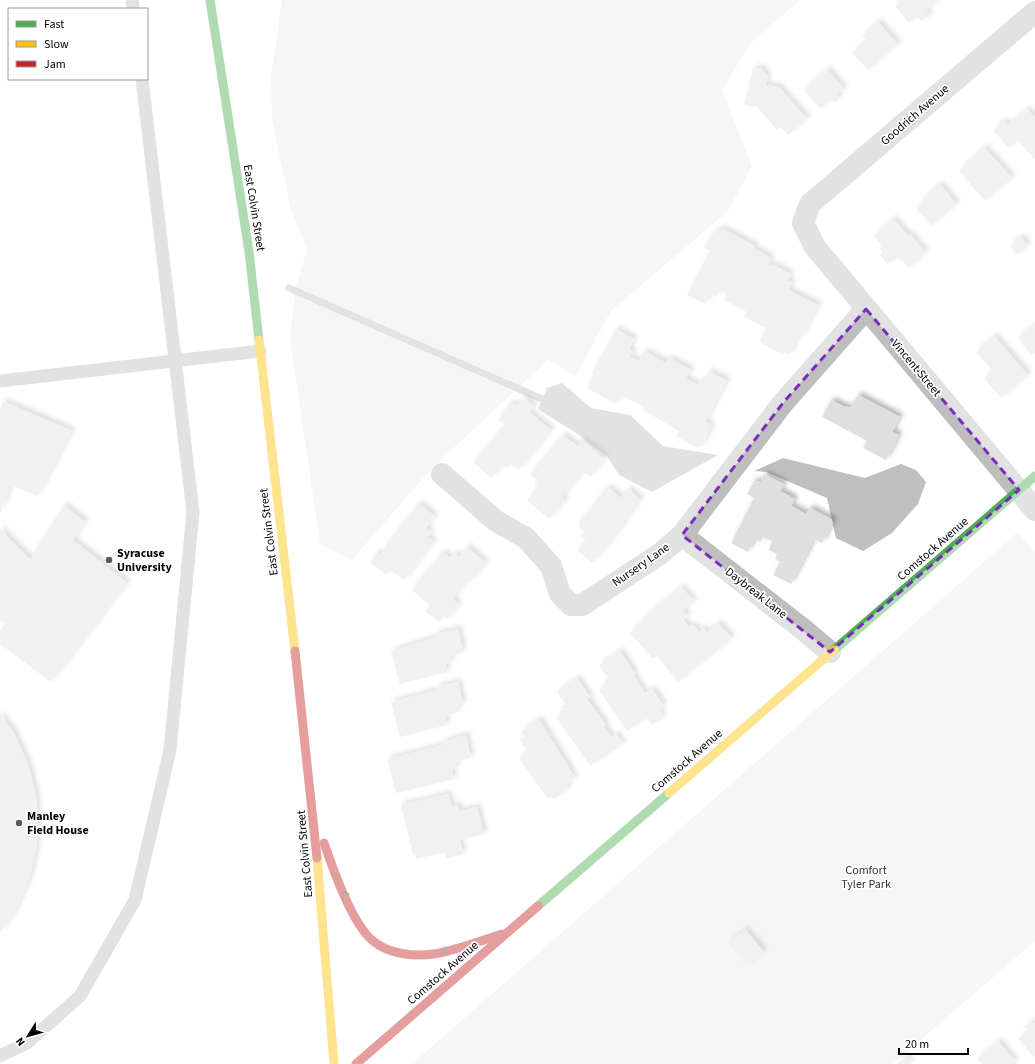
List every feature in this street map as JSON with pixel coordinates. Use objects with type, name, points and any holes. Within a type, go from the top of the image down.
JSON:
[{"type":"street","name":"East Colvin Street","points":[[210,0],[248,252],[260,351],[314,817],[334,1064]]},
{"type":"street","name":"Goodrich Avenue","points":[[803,223],[810,204],[1035,12]]},
{"type":"street","name":"Vincent Street","points":[[803,223],[815,248],[1035,510]]},
{"type":"street","name":"Nursery Lane","points":[[442,474],[496,521],[526,538],[551,566],[560,594],[571,605],[582,605],[660,554],[682,535],[783,403],[866,309]]},
{"type":"street","name":"Comstock Avenue","points":[[356,1064],[1035,476]]},
{"type":"street","name":"Daybreak Lane","points":[[682,535],[830,652]]},
{"type":"street","points":[[314,817],[334,872],[357,918],[372,940],[403,955],[435,954],[509,932]]},
{"type":"lane","points":[[0,1056],[27,1043],[80,996],[136,900],[170,750],[193,512],[177,362],[168,307],[142,80]]},
{"type":"lane","points":[[0,380],[177,362],[260,351]]},
{"type":"highlighted area","points":[[866,309],[1019,490],[830,652],[682,535],[783,403]]},
{"type":"green space","points":[[282,0],[800,0],[751,43],[722,90],[752,166],[728,211],[611,311],[576,376],[548,360],[432,468],[352,560],[320,544],[290,339],[295,292],[307,249],[290,206],[272,119],[271,77]]},
{"type":"green space","name":"Comfort Tyler Park","points":[[1018,532],[1035,552],[1035,941],[893,1064],[412,1064]]},
{"type":"shaded area","points":[[562,383],[591,408],[630,415],[663,446],[718,455],[652,492],[619,475],[607,456],[579,435],[538,409],[547,388]]},
{"type":"shaded area","points":[[783,458],[865,478],[901,464],[916,470],[926,482],[918,504],[892,533],[863,551],[836,538],[827,498],[766,472],[754,471]]},
{"type":"building","points":[[896,0],[936,0],[937,2],[926,10],[930,15],[922,21],[917,17],[909,23],[895,6],[899,3]]},
{"type":"building","points":[[878,22],[898,44],[868,70],[852,53],[866,41],[862,36]]},
{"type":"building","points":[[753,68],[762,69],[768,77],[766,85],[779,87],[807,119],[788,135],[781,127],[777,130],[757,107],[744,105]]},
{"type":"building","points":[[828,70],[844,89],[837,94],[840,97],[835,102],[832,99],[820,109],[804,90]]},
{"type":"building","points":[[1027,109],[1035,118],[1035,160],[1018,140],[1009,148],[993,130],[1004,121],[1008,125]]},
{"type":"building","points":[[984,147],[1012,178],[985,201],[959,171]]},
{"type":"building","points":[[940,184],[956,204],[931,226],[916,208],[924,202],[922,200]]},
{"type":"building","points":[[894,219],[908,236],[910,234],[926,253],[908,268],[898,257],[887,264],[880,255],[883,253],[879,248],[882,246],[874,236]]},
{"type":"building","points":[[723,229],[755,246],[753,248],[771,258],[768,265],[771,266],[772,264],[791,274],[787,281],[792,282],[788,290],[818,305],[801,337],[799,336],[789,355],[784,352],[782,354],[761,343],[760,341],[767,326],[766,325],[765,328],[746,318],[744,316],[747,312],[724,300],[727,294],[719,290],[717,296],[711,293],[705,304],[687,295],[710,251],[704,248],[713,233]]},
{"type":"building","points":[[1021,237],[1028,246],[1017,255],[1010,246]]},
{"type":"building","points":[[1035,324],[1035,353],[1032,356],[1018,338]]},
{"type":"building","points":[[616,329],[634,339],[629,349],[633,351],[630,357],[639,361],[644,351],[666,363],[669,358],[691,370],[686,379],[698,385],[701,380],[704,381],[709,371],[727,381],[705,422],[712,426],[702,446],[696,447],[676,436],[679,431],[643,410],[644,407],[621,395],[616,404],[587,388],[594,374],[592,373]]},
{"type":"building","points":[[994,336],[1028,375],[1001,398],[984,378],[993,371],[976,352]]},
{"type":"building","points":[[858,395],[900,417],[892,432],[899,435],[886,460],[863,448],[867,441],[822,417],[831,400],[850,408]]},
{"type":"building","points":[[524,398],[534,406],[529,412],[551,430],[519,470],[511,464],[507,469],[502,465],[491,478],[473,462],[505,425],[498,419],[510,404],[518,405]]},
{"type":"building","points":[[3,401],[72,431],[37,496],[11,485],[0,514],[0,411]]},
{"type":"building","points":[[563,435],[577,446],[582,440],[605,459],[590,477],[583,471],[562,497],[565,501],[550,519],[527,501],[538,487],[534,483],[537,480],[530,474]]},
{"type":"building","points":[[764,474],[784,484],[780,491],[795,499],[791,506],[806,514],[810,508],[831,519],[833,522],[822,543],[814,539],[791,584],[773,575],[780,562],[775,559],[777,554],[769,550],[773,539],[771,541],[763,537],[761,542],[755,539],[748,552],[731,543],[754,498],[747,494],[754,481],[761,482]]},
{"type":"building","points":[[608,487],[621,498],[628,489],[641,500],[623,522],[625,523],[592,563],[577,550],[586,540],[581,536],[585,531],[578,526],[581,523],[579,522]]},
{"type":"building","points":[[419,503],[435,517],[426,528],[431,532],[427,537],[434,542],[404,580],[390,570],[386,575],[370,562],[377,552],[380,555],[387,546],[386,545]]},
{"type":"building","points":[[64,505],[85,522],[73,540],[127,583],[51,682],[0,644],[0,631],[6,623],[0,620],[0,529],[30,559]]},
{"type":"building","points":[[467,547],[486,563],[471,581],[469,579],[452,599],[459,604],[447,619],[443,616],[439,622],[425,611],[430,606],[412,590],[443,552],[450,558],[454,553],[459,557]]},
{"type":"building","points":[[681,587],[694,601],[683,611],[688,616],[683,620],[689,627],[693,625],[699,632],[703,628],[707,632],[718,623],[732,638],[678,682],[657,656],[653,659],[630,633],[643,622],[642,620]]},
{"type":"building","points":[[458,629],[463,652],[450,656],[452,662],[446,663],[447,672],[400,684],[391,651],[436,637],[435,634]]},
{"type":"building","points":[[620,651],[645,693],[652,689],[664,706],[660,709],[662,718],[652,725],[646,718],[627,731],[599,690],[607,685],[604,680],[608,678],[599,665]]},
{"type":"building","points":[[577,678],[590,697],[587,699],[606,725],[604,726],[611,737],[616,734],[623,744],[590,766],[556,717],[564,712],[561,707],[565,704],[557,692]]},
{"type":"building","points":[[458,682],[463,705],[457,707],[458,711],[445,716],[447,725],[400,737],[391,702],[437,690],[436,687]]},
{"type":"building","name":"Manley Field House","points":[[0,714],[14,733],[28,764],[36,795],[38,816],[36,851],[29,880],[15,911],[0,933]]},
{"type":"building","points":[[539,719],[575,778],[567,784],[569,788],[554,799],[551,796],[547,798],[519,758],[527,752],[520,739],[525,737],[521,732]]},
{"type":"building","points":[[466,735],[471,758],[455,762],[457,768],[452,769],[454,779],[396,793],[387,759],[443,745],[442,742]]},
{"type":"building","points":[[448,794],[452,807],[458,805],[459,811],[477,807],[484,834],[460,840],[463,854],[446,859],[444,852],[416,859],[415,854],[413,855],[401,805]]},
{"type":"building","points":[[745,929],[764,952],[747,965],[728,943]]},
{"type":"building","points":[[1032,1021],[1035,1024],[1035,1058],[1018,1039],[1028,1031],[1024,1027]]},
{"type":"building","points":[[998,1041],[1017,1064],[982,1064],[977,1059]]},
{"type":"building","points":[[906,1057],[912,1064],[897,1064]]},
{"type":"waterway","points":[[289,288],[542,399]]},
{"type":"traffic: fast","points":[[210,0],[249,252],[259,340]]},
{"type":"traffic: fast","points":[[834,650],[1035,476]]},
{"type":"traffic: fast","points":[[538,906],[669,793]]},
{"type":"traffic: slow","points":[[259,340],[295,651]]},
{"type":"traffic: slow","points":[[669,793],[834,650]]},
{"type":"traffic: slow","points":[[317,858],[334,1064]]},
{"type":"traffic: jam","points":[[295,651],[317,858]]},
{"type":"traffic: jam","points":[[324,843],[344,895],[358,922],[365,933],[373,941],[386,949],[410,955],[434,954],[452,950],[502,934]]},
{"type":"traffic: jam","points":[[356,1064],[538,906]]},
{"type":"place","name":"Syracuse University","points":[[109,560]]},
{"type":"place","name":"Manley Field House","points":[[19,823]]}]
